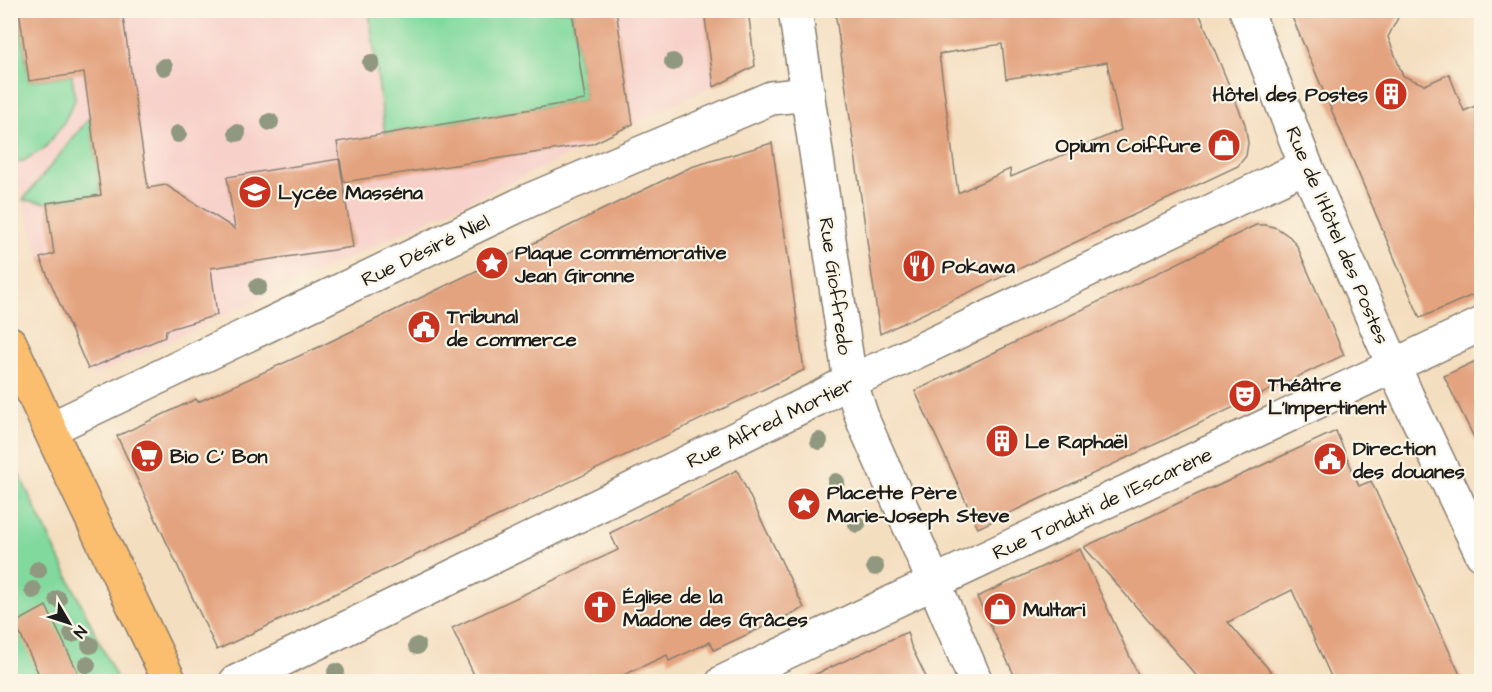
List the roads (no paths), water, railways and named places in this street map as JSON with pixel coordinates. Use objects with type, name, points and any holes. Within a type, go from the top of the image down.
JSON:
[{"type":"main road","points":[[10,343],[170,681]]},
{"type":"street","name":"Rue Gioffredo","points":[[795,10],[850,381],[864,423],[976,681]]},
{"type":"street","name":"Rue de l'Hôtel des Postes","points":[[1246,10],[1306,166],[1394,366],[1482,554]]},
{"type":"street","name":"Rue Désiré Niel","points":[[50,429],[530,200],[771,98],[808,94]]},
{"type":"street","name":"Rue Alfred Mortier","points":[[236,681],[850,381],[897,361],[1306,166]]},
{"type":"street","name":"Rue Tonduti de l'Escarène","points":[[723,681],[1482,324]]},
{"type":"place","name":"Hôtel des Postes","points":[[1391,94]]},
{"type":"place","name":"Opium Coiffure","points":[[1224,145]]},
{"type":"place","name":"Lycée Masséna","points":[[255,192]]},
{"type":"place","name":"Plaque commémorative Jean Gironne","points":[[492,263]]},
{"type":"place","name":"Pokawa","points":[[919,266]]},
{"type":"place","name":"Tribunal de commerce","points":[[424,327]]},
{"type":"place","name":"Théâtre L'Impertinent","points":[[1245,396]]},
{"type":"place","name":"Le Raphaël","points":[[1002,441]]},
{"type":"place","name":"Bio C' Bon","points":[[147,456]]},
{"type":"place","name":"Direction des douanes","points":[[1330,459]]},
{"type":"place","name":"Placette Père Marie-Joseph Steve","points":[[804,504]]},
{"type":"place","name":"Église de la Madone des Grâces","points":[[600,607]]},
{"type":"place","name":"Multari","points":[[1000,609]]}]
